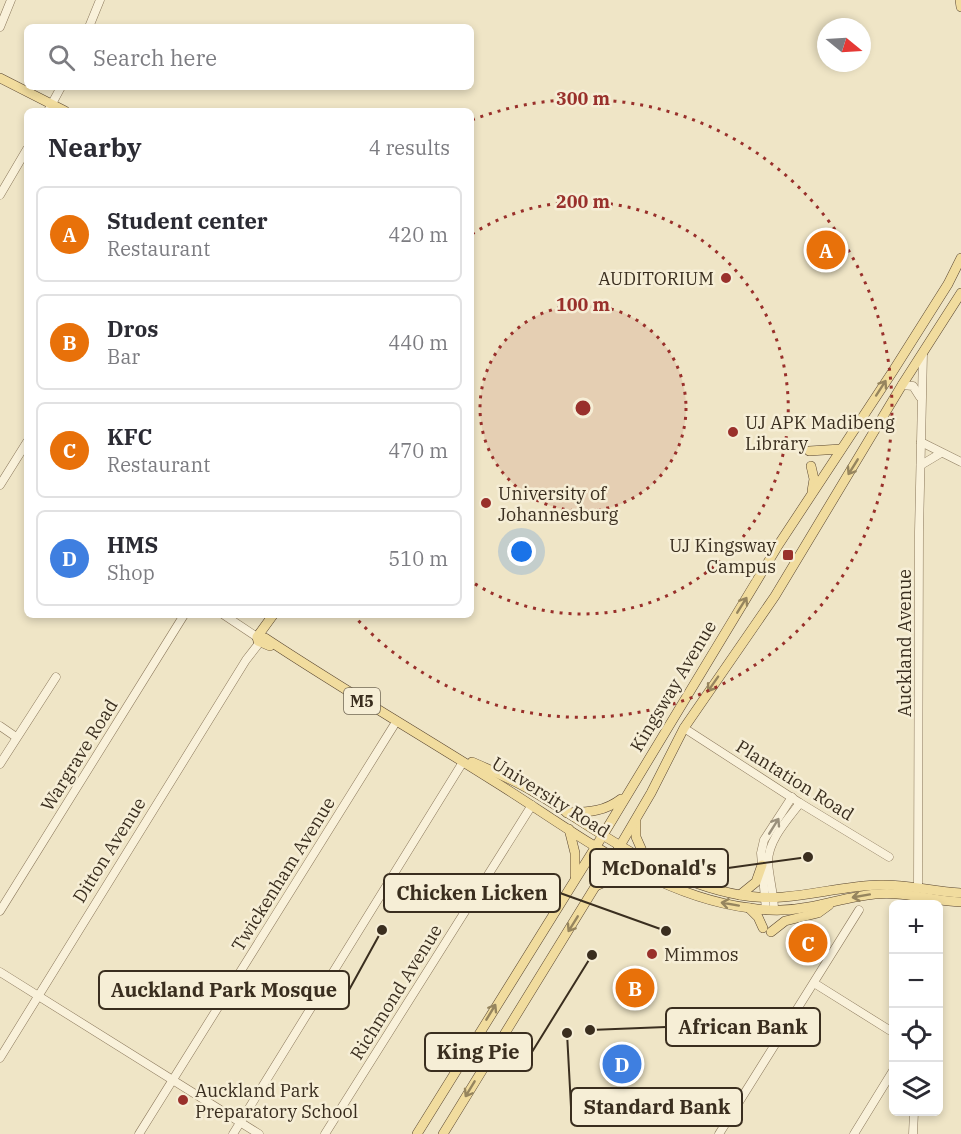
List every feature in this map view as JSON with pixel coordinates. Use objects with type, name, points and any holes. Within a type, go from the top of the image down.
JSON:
[{"type":"main road","points":[[960,0],[961,6]]},
{"type":"main road","points":[[0,78],[50,108]]},
{"type":"main road","name":"Kingsway Avenue","points":[[417,1134],[812,493],[935,304],[961,258]]},
{"type":"main road","name":"Kingsway Avenue","points":[[443,1134],[614,856],[684,728],[776,596],[902,385],[961,293]]},
{"type":"main road","points":[[809,452],[841,449]]},
{"type":"main road","points":[[811,466],[812,493]]},
{"type":"main road","name":"Ditton Avenue","points":[[260,638],[272,618]]},
{"type":"main road","name":"University Road","points":[[260,638],[440,747],[596,846],[648,876],[684,893],[712,901],[770,910],[799,909],[876,894],[961,902]]},
{"type":"main road","name":"University Road","points":[[440,747],[504,775],[647,862],[697,884],[740,895],[770,898],[891,885],[916,896],[961,894]]},
{"type":"main road","points":[[567,813],[600,811],[614,805],[626,795]]},
{"type":"main road","points":[[639,813],[635,832],[637,842],[647,862]]},
{"type":"main road","points":[[569,829],[575,853],[575,878]]},
{"type":"main road","points":[[740,895],[756,882],[762,866]]},
{"type":"main road","points":[[596,886],[615,878],[648,876]]},
{"type":"main road","points":[[749,908],[767,930],[792,918],[822,912],[831,903]]},
{"type":"street","points":[[0,27],[11,0]]},
{"type":"street","points":[[90,24],[100,0]]},
{"type":"street","points":[[50,108],[59,90]]},
{"type":"street","points":[[0,195],[24,154]]},
{"type":"street","name":"Auckland Avenue","points":[[916,896],[923,353]]},
{"type":"street","points":[[902,385],[913,386],[921,398]]},
{"type":"street","points":[[921,442],[961,462]]},
{"type":"street","points":[[0,485],[24,447]]},
{"type":"street","points":[[921,465],[941,453]]},
{"type":"street","name":"Wargrave Road","points":[[0,911],[182,618]]},
{"type":"street","name":"University Road","points":[[229,618],[260,638]]},
{"type":"street","name":"Ditton Avenue","points":[[0,1058],[260,638]]},
{"type":"street","points":[[0,764],[56,677]]},
{"type":"street","name":"Twickenham Avenue","points":[[139,1134],[396,722]]},
{"type":"street","points":[[0,726],[16,737]]},
{"type":"street","name":"Plantation Road","points":[[684,728],[890,857]]},
{"type":"street","points":[[233,1134],[463,762]]},
{"type":"street","points":[[770,898],[761,853],[764,840],[792,797]]},
{"type":"street","points":[[770,910],[769,853],[772,844],[800,802]]},
{"type":"street","name":"Richmond Avenue","points":[[325,1134],[532,805]]},
{"type":"street","points":[[719,1134],[859,910]]},
{"type":"street","points":[[0,972],[260,1134]]},
{"type":"street","points":[[814,983],[889,1030]]},
{"type":"street","points":[[854,1134],[889,1077]]},
{"type":"street","points":[[914,1116],[914,1134]]},
{"type":"place","name":"Student center","points":[[826,250]]},
{"type":"place","name":"AUDITORIUM","points":[[726,278]]},
{"type":"place","name":"UJ APK Madibeng Library","points":[[733,432]]},
{"type":"place","name":"University of Johannesburg","points":[[486,503]]},
{"type":"place","name":"UJ Kingsway Campus","points":[[788,555]]},
{"type":"place","name":"McDonald's","points":[[808,857]]},
{"type":"place","name":"Auckland Park Mosque","points":[[382,930]]},
{"type":"place","name":"Chicken Licken","points":[[666,931]]},
{"type":"place","name":"KFC","points":[[808,943]]},
{"type":"place","name":"Mimmos","points":[[652,954]]},
{"type":"place","name":"King Pie","points":[[592,955]]},
{"type":"place","name":"Dros","points":[[635,988]]},
{"type":"place","name":"African Bank","points":[[590,1030]]},
{"type":"place","name":"Standard Bank","points":[[567,1033]]},
{"type":"place","name":"HMS","points":[[622,1064]]},
{"type":"place","name":"Auckland Park Preparatory School","points":[[183,1100]]}]
